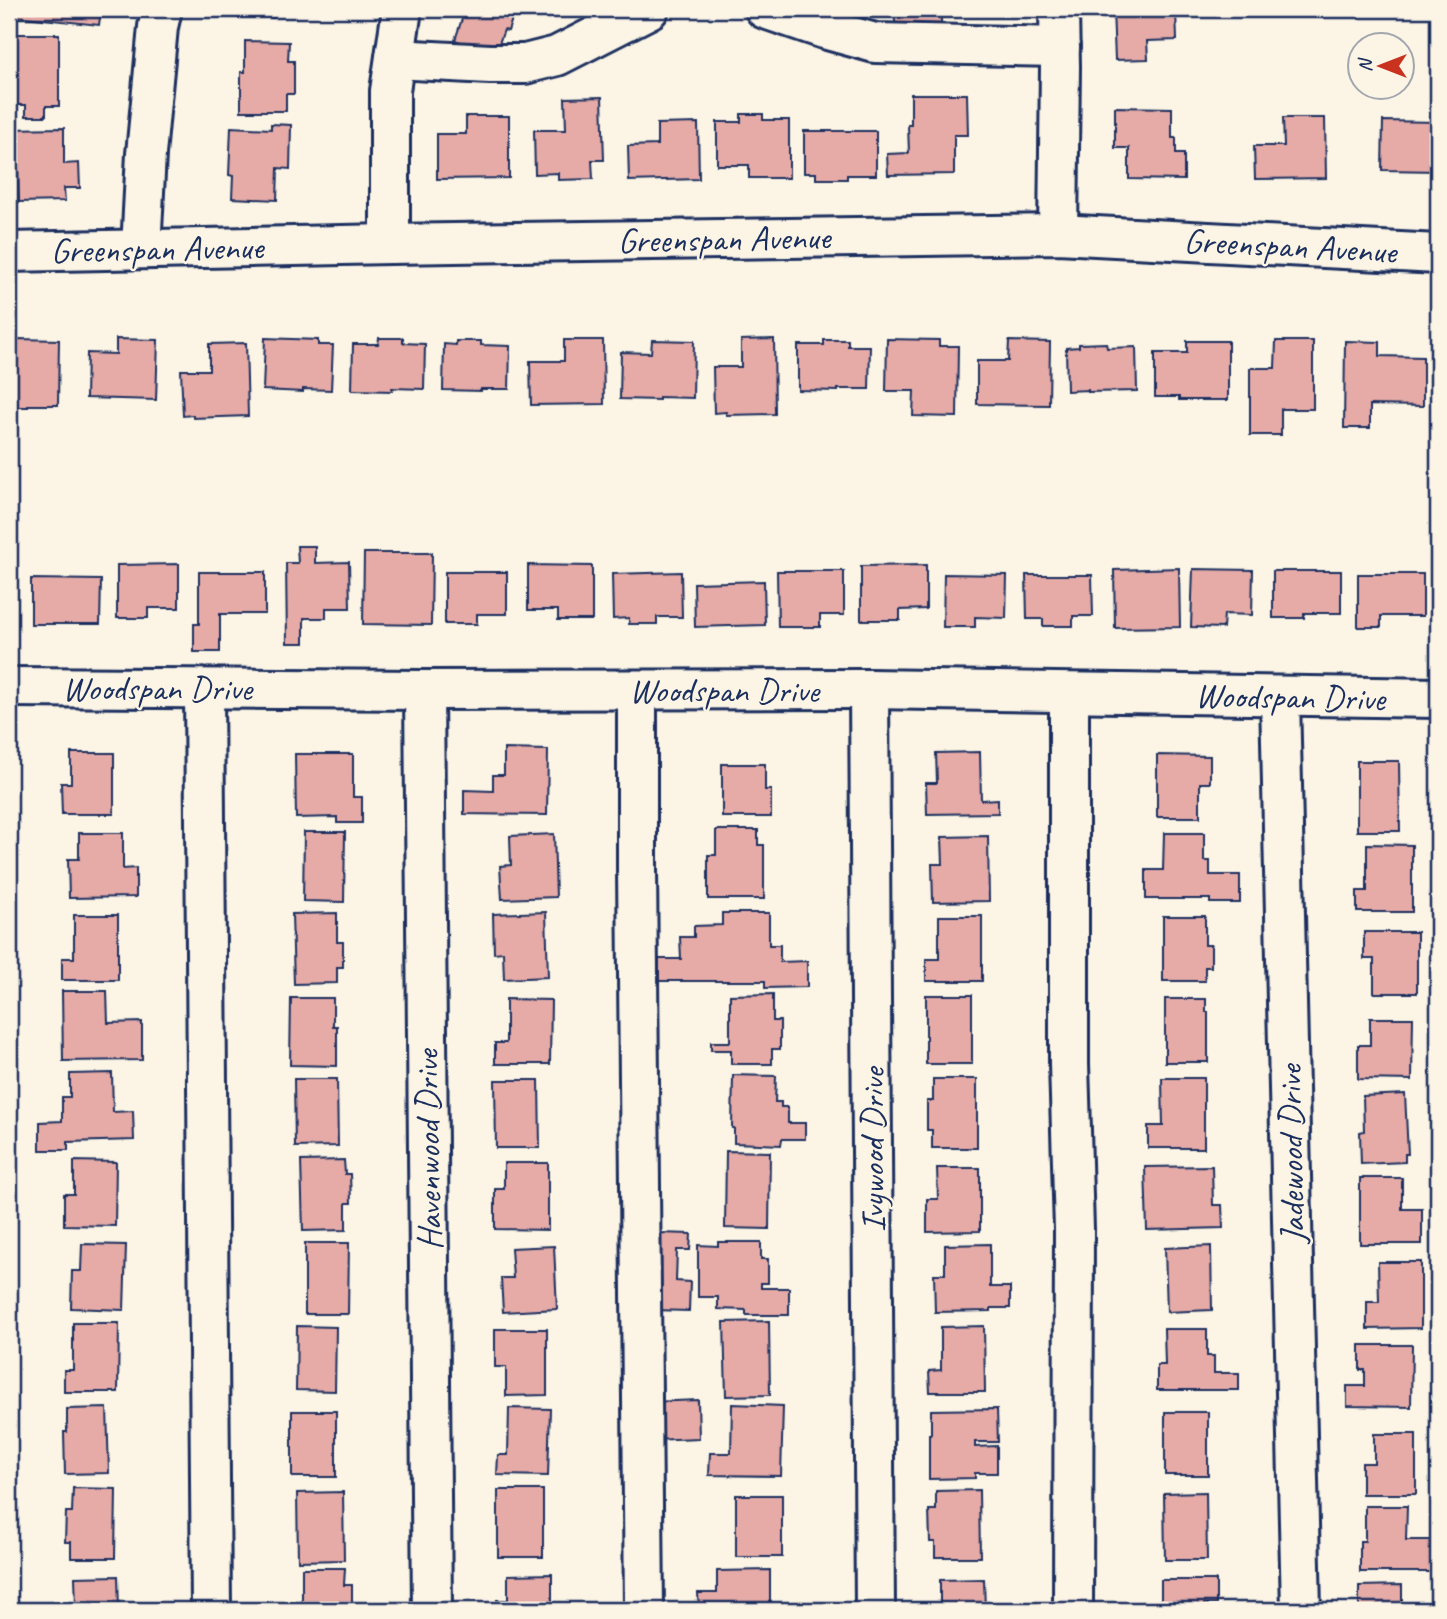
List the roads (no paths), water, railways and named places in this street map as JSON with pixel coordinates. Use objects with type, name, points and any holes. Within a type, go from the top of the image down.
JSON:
[{"type":"street","points":[[141,249],[146,154],[162,9]]},
{"type":"street","points":[[390,244],[390,91],[402,9]]},
{"type":"street","points":[[395,59],[525,64],[557,56],[649,9]]},
{"type":"street","points":[[765,9],[875,43],[1060,47]]},
{"type":"street","points":[[1058,234],[1059,9]]},
{"type":"street","name":"Greenspan Avenue","points":[[9,252],[1058,234],[1438,254]]},
{"type":"street","name":"Woodspan Drive","points":[[9,687],[869,689],[1438,698]]},
{"type":"street","points":[[204,688],[211,1610]]},
{"type":"street","name":"Ivywood Drive","points":[[869,689],[875,1610]]},
{"type":"street","name":"Havenwood Drive","points":[[424,690],[432,1610]]},
{"type":"street","points":[[637,690],[644,1610]]},
{"type":"street","points":[[1069,693],[1069,1064],[1074,1229],[1073,1610]]},
{"type":"street","name":"Jadewood Drive","points":[[1280,697],[1301,1610]]}]
